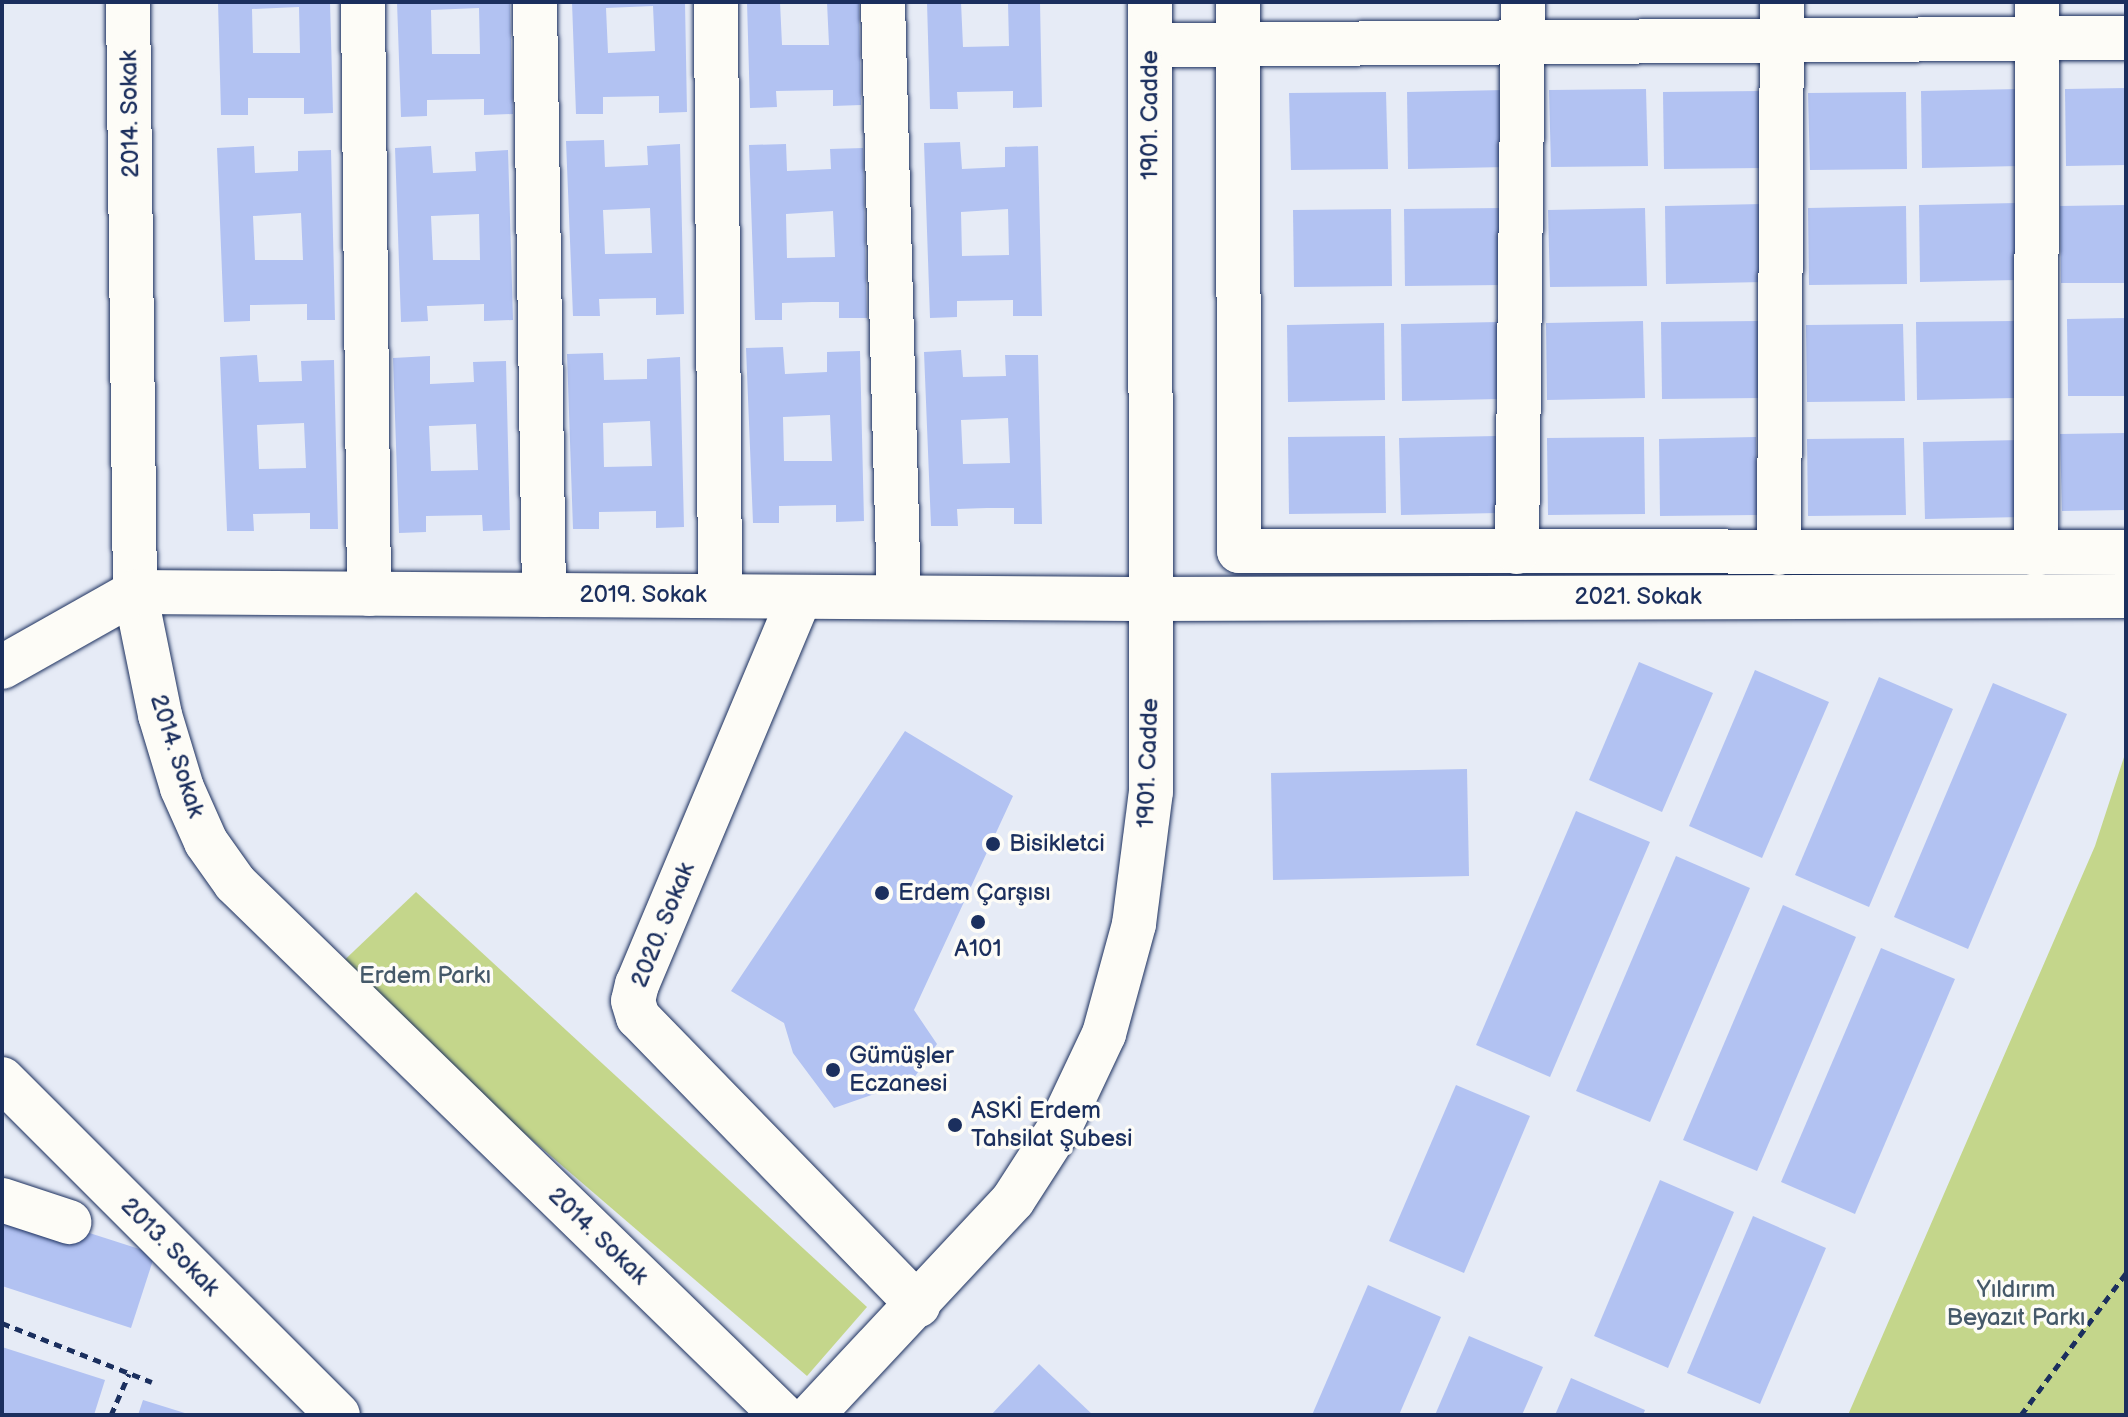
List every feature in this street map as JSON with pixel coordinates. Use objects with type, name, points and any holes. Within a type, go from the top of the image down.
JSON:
[{"type":"street","name":"2014. Sokak","points":[[128,2],[135,592],[160,715],[182,788],[206,842],[235,883],[782,1415]]},
{"type":"street","points":[[363,2],[369,594]]},
{"type":"street","points":[[535,2],[544,595]]},
{"type":"street","points":[[716,2],[720,596]]},
{"type":"street","points":[[883,2],[899,597]]},
{"type":"street","name":"1901. Cadde","points":[[812,1415],[1013,1200],[1060,1127],[1104,1034],[1134,924],[1151,792],[1150,2]]},
{"type":"street","points":[[1150,45],[1238,23],[2037,20],[2126,38]]},
{"type":"street","points":[[2036,554],[2037,20]]},
{"type":"street","points":[[1779,553],[1782,21]]},
{"type":"street","points":[[1517,552],[1523,22]]},
{"type":"street","points":[[1238,23],[1239,551],[2126,552]]},
{"type":"street","name":"2019. Sokak","points":[[135,592],[1150,599]]},
{"type":"street","points":[[2,667],[135,592]]},
{"type":"street","name":"2021. Sokak","points":[[1150,599],[2126,596]]},
{"type":"street","name":"2020. Sokak","points":[[800,597],[637,984],[633,1001],[638,1017],[918,1305]]},
{"type":"street","name":"2013. Sokak","points":[[2,1079],[338,1415]]},
{"type":"street","points":[[2,1200],[69,1222]]},
{"type":"path","points":[[2021,1415],[2126,1273]]},
{"type":"path","points":[[2,1323],[152,1382]]},
{"type":"path","points":[[111,1415],[129,1374]]},
{"type":"green space","name":"Yıldırım Beyazıt Parkı","points":[[2126,751],[2126,1415],[1848,1415],[2095,846]]},
{"type":"green space","name":"Erdem Parkı","points":[[416,892],[867,1307],[807,1376],[334,970]]},
{"type":"building","points":[[218,2],[330,2],[333,113],[304,114],[304,98],[248,98],[248,115],[221,115]],"holes":[[[299,7],[300,53],[253,53],[252,9]]]},
{"type":"building","points":[[397,2],[510,2],[513,114],[484,115],[484,99],[427,100],[427,116],[401,117]],"holes":[[[479,8],[480,54],[432,54],[431,10]]]},
{"type":"building","points":[[572,2],[685,2],[687,112],[659,113],[659,96],[603,97],[603,114],[576,114]],"holes":[[[653,6],[655,51],[608,53],[606,8]]]},
{"type":"building","points":[[747,2],[780,2],[782,45],[829,45],[827,2],[859,2],[861,105],[833,106],[833,90],[776,91],[777,107],[750,108]]},
{"type":"building","points":[[927,2],[961,2],[963,47],[1009,46],[1008,2],[1040,2],[1042,107],[1013,108],[1013,91],[957,92],[958,109],[930,109]]},
{"type":"building","points":[[2126,88],[2126,165],[2066,166],[2065,89]]},
{"type":"building","points":[[1646,89],[1648,166],[1551,167],[1549,90]]},
{"type":"building","points":[[2018,89],[2020,166],[1922,168],[1921,91]]},
{"type":"building","points":[[1505,90],[1506,167],[1408,169],[1407,92]]},
{"type":"building","points":[[1760,91],[1762,168],[1664,169],[1663,92]]},
{"type":"building","points":[[1386,92],[1388,169],[1291,170],[1289,93]]},
{"type":"building","points":[[1906,92],[1907,169],[1810,170],[1808,93]]},
{"type":"building","points":[[604,140],[605,167],[648,165],[647,146],[680,144],[684,314],[656,315],[656,298],[599,299],[600,316],[573,316],[566,141]],"holes":[[[650,208],[652,253],[605,254],[603,210]]]},
{"type":"building","points":[[960,142],[962,169],[1005,167],[1005,147],[1038,146],[1042,316],[1013,316],[1013,300],[957,301],[957,317],[930,318],[924,143]],"holes":[[[1008,209],[1009,255],[962,256],[961,212]]]},
{"type":"building","points":[[786,144],[787,171],[831,169],[830,149],[863,148],[867,318],[839,318],[839,302],[812,302],[782,303],[782,320],[755,320],[749,145]],"holes":[[[833,211],[835,257],[787,258],[786,214]]]},
{"type":"building","points":[[254,146],[255,173],[298,171],[298,151],[331,150],[335,320],[307,320],[307,304],[250,305],[250,321],[224,322],[217,148]],"holes":[[[301,213],[303,260],[255,260],[253,216]]]},
{"type":"building","points":[[431,146],[433,173],[476,171],[475,152],[508,150],[513,320],[484,321],[484,304],[427,306],[428,321],[401,322],[395,148]],"holes":[[[479,214],[480,260],[433,260],[431,216]]]},
{"type":"building","points":[[2017,203],[2017,280],[1920,282],[1919,205]]},
{"type":"building","points":[[1762,204],[1764,282],[1666,284],[1665,206]]},
{"type":"building","points":[[2126,205],[2126,283],[2061,283],[2060,206]]},
{"type":"building","points":[[1906,206],[1907,284],[1809,285],[1808,208]]},
{"type":"building","points":[[1501,208],[1503,285],[1405,286],[1404,209]]},
{"type":"building","points":[[1645,208],[1647,286],[1550,287],[1548,210]]},
{"type":"building","points":[[1391,209],[1392,286],[1294,287],[1293,210]]},
{"type":"building","points":[[2126,318],[2126,396],[2068,396],[2067,319]]},
{"type":"building","points":[[1643,321],[1645,398],[1547,400],[1546,323]]},
{"type":"building","points":[[1758,321],[1759,398],[1662,399],[1661,322]]},
{"type":"building","points":[[2014,321],[2015,398],[1917,400],[1916,322]]},
{"type":"building","points":[[1498,322],[1500,399],[1402,401],[1401,324]]},
{"type":"building","points":[[1384,323],[1385,400],[1288,402],[1287,325]]},
{"type":"building","points":[[1903,324],[1905,401],[1807,402],[1806,325]]},
{"type":"building","points":[[783,347],[785,374],[827,372],[827,352],[860,351],[864,521],[836,522],[836,505],[779,506],[779,523],[753,523],[746,348]],"holes":[[[830,415],[832,461],[784,461],[783,417]]]},
{"type":"building","points":[[961,350],[963,377],[1006,376],[1005,355],[1038,355],[1042,524],[1014,524],[1014,508],[987,508],[957,509],[958,526],[931,526],[924,352]],"holes":[[[1008,418],[1010,463],[963,464],[961,420]]]},
{"type":"building","points":[[603,353],[604,380],[647,379],[647,359],[680,357],[684,527],[656,528],[656,511],[599,512],[599,529],[573,529],[567,354]],"holes":[[[650,421],[652,466],[604,467],[603,423]]]},
{"type":"building","points":[[257,355],[259,382],[302,381],[301,361],[334,360],[338,529],[310,529],[310,513],[253,514],[254,531],[227,531],[220,357]],"holes":[[[304,423],[306,468],[259,469],[257,425]]]},
{"type":"building","points":[[430,356],[430,384],[474,382],[473,362],[506,361],[510,530],[483,531],[482,515],[426,516],[426,532],[399,533],[393,358]],"holes":[[[476,424],[478,470],[431,471],[429,426]]]},
{"type":"building","points":[[2126,433],[2126,510],[2062,511],[2060,434]]},
{"type":"building","points":[[1385,436],[1386,513],[1289,514],[1288,437]]},
{"type":"building","points":[[1496,436],[1498,513],[1401,515],[1399,438]]},
{"type":"building","points":[[1644,437],[1645,514],[1548,515],[1547,438]]},
{"type":"building","points":[[1756,437],[1757,515],[1660,516],[1659,439]]},
{"type":"building","points":[[1904,438],[1906,515],[1808,516],[1807,439]]},
{"type":"building","points":[[2021,440],[2022,517],[1925,519],[1923,442]]},
{"type":"building","points":[[1639,662],[1713,693],[1662,812],[1589,780]]},
{"type":"building","points":[[1755,670],[1829,702],[1762,858],[1689,826]]},
{"type":"building","points":[[1879,677],[1953,709],[1869,907],[1795,875]]},
{"type":"building","points":[[1993,683],[2067,714],[1968,949],[1894,917]]},
{"type":"building","name":"Erdem Çarşısı","points":[[905,731],[1013,796],[914,1010],[937,1044],[912,1081],[834,1108],[793,1053],[784,1023],[731,991]]},
{"type":"building","points":[[1467,769],[1469,876],[1273,880],[1271,773]]},
{"type":"building","points":[[1576,811],[1650,842],[1550,1077],[1476,1045]]},
{"type":"building","points":[[1676,856],[1750,888],[1650,1122],[1576,1091]]},
{"type":"building","points":[[1783,905],[1856,937],[1757,1171],[1683,1140]]},
{"type":"building","points":[[1881,948],[1955,979],[1855,1214],[1781,1182]]},
{"type":"building","points":[[1456,1085],[1530,1116],[1464,1273],[1389,1241]]},
{"type":"building","points":[[1660,1180],[1734,1212],[1668,1368],[1594,1336]]},
{"type":"building","points":[[2,1205],[155,1254],[131,1328],[2,1286]]},
{"type":"building","points":[[1753,1216],[1826,1248],[1760,1404],[1687,1373]]},
{"type":"building","points":[[1368,1285],[1441,1317],[1399,1415],[1312,1415]]},
{"type":"building","points":[[1469,1336],[1543,1367],[1522,1415],[1435,1415]]},
{"type":"building","points":[[2,1347],[105,1380],[94,1415],[2,1415]]},
{"type":"building","points":[[1039,1364],[1093,1415],[991,1415]]},
{"type":"building","points":[[1571,1378],[1645,1410],[1643,1415],[1555,1415]]},
{"type":"building","points":[[143,1400],[188,1414],[188,1415],[138,1415]]},
{"type":"place","name":"Bisikletci","points":[[993,844]]},
{"type":"place","name":"Erdem Çarşısı","points":[[882,893]]},
{"type":"place","name":"A101","points":[[978,922]]},
{"type":"place","name":"Gümüşler Eczanesi","points":[[833,1070]]},
{"type":"place","name":"ASKİ Erdem Tahsilat Şubesi","points":[[955,1125]]}]
